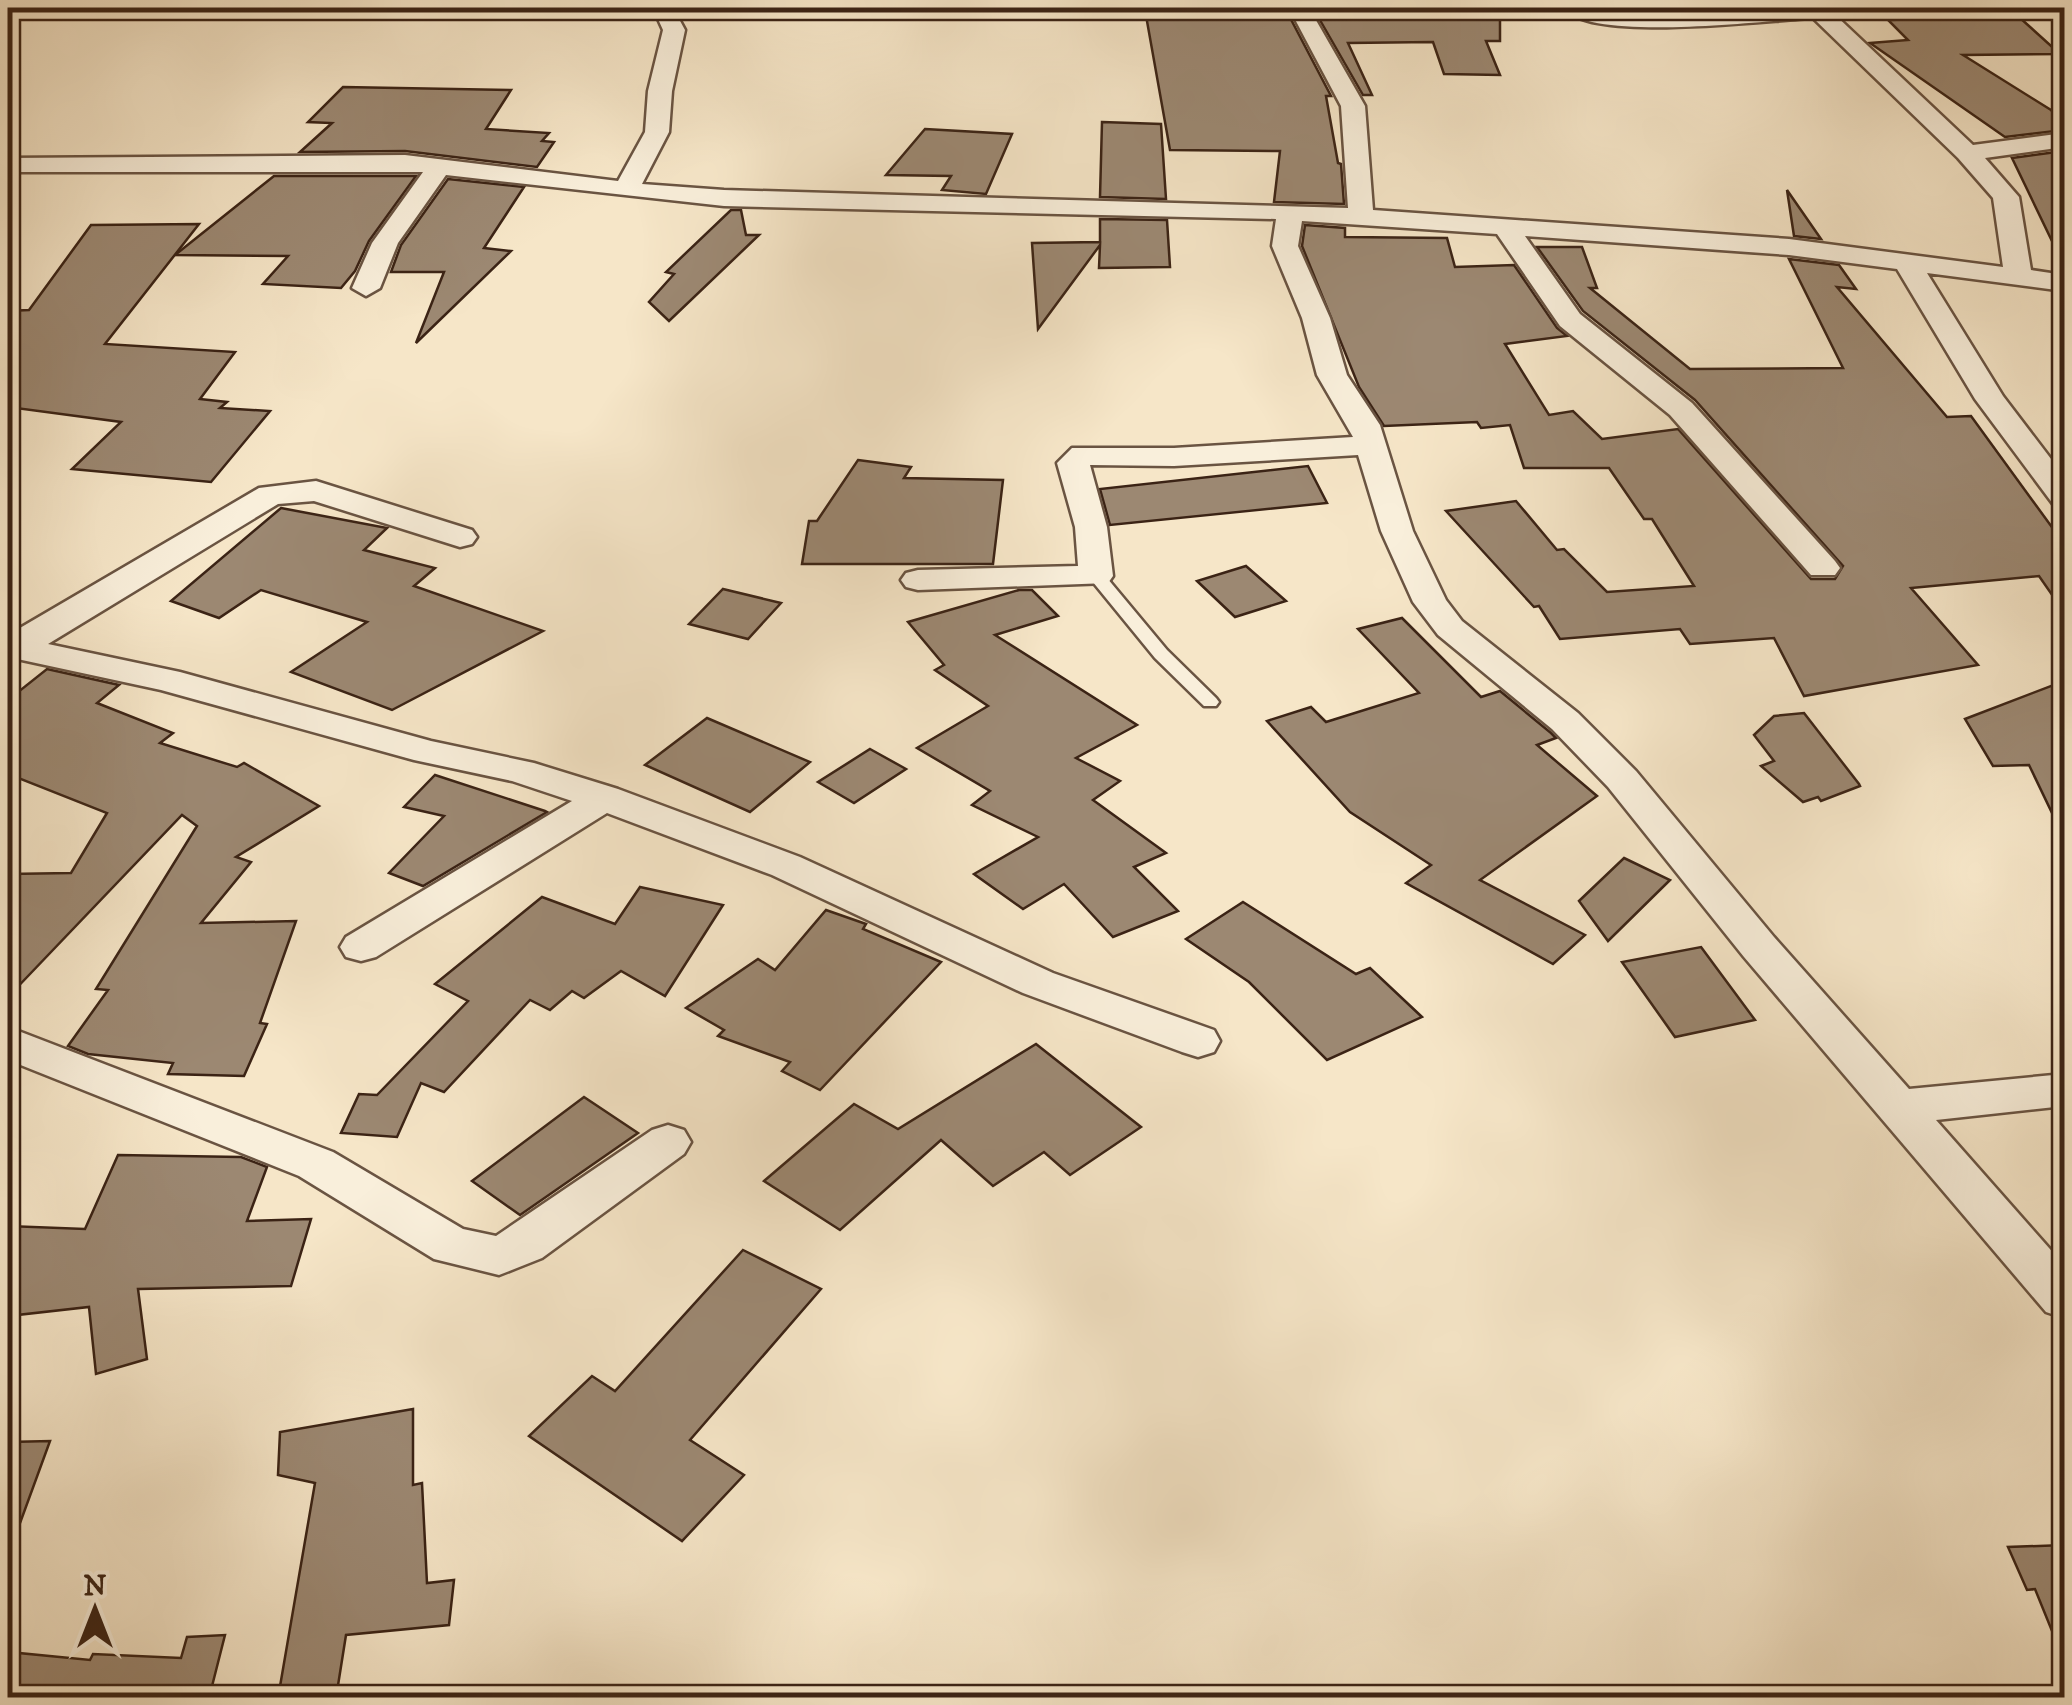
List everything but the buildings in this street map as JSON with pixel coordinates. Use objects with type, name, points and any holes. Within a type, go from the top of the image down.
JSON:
[{"type":"street","points":[[626,190],[653,144],[659,122],[660,91],[674,30],[663,8]]},
{"type":"street","points":[[1300,8],[1353,106],[1362,216]]},
{"type":"street","points":[[1574,8],[1596,18],[1624,22],[1822,9],[1967,153],[2006,198],[2018,276]]},
{"type":"street","points":[[1967,153],[2064,140]]},
{"type":"street","points":[[8,166],[352,161],[440,166],[626,190],[858,204],[1362,216],[1789,248],[2064,283]]},
{"type":"street","points":[[366,288],[385,243],[440,166]]},
{"type":"street","points":[[1290,212],[1284,246],[1316,318],[1332,375],[1357,410],[1372,445],[1411,569],[1450,628],[1565,722],[1622,779],[1759,947],[2064,1298]]},
{"type":"street","points":[[1506,228],[1570,320],[1681,410],[1823,568]]},
{"type":"street","points":[[1905,260],[1990,399],[2064,496]]},
{"type":"street","points":[[918,580],[1096,576],[1091,528],[1073,463],[1082,455],[1174,458],[1372,445]]},
{"type":"street","points":[[12,647],[270,495],[316,491],[460,537]]},
{"type":"street","points":[[12,647],[167,680],[427,752],[520,771],[604,798],[786,866],[1038,983],[1198,1042]]},
{"type":"street","points":[[361,947],[604,798]]},
{"type":"street","points":[[8,1043],[316,1164],[450,1246],[478,1254],[500,1256],[526,1245],[668,1142]]},
{"type":"street","points":[[1899,1107],[2064,1090]]},
{"type":"lane","points":[[1096,576],[1161,654],[1210,702]]}]
